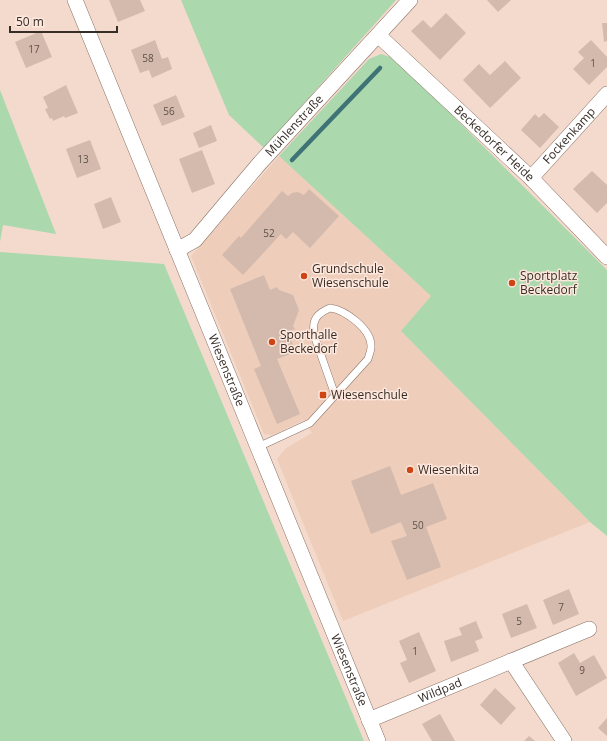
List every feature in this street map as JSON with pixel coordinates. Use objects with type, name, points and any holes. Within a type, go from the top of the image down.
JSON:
[{"type":"street","name":"Wiesenstraße","points":[[75,0],[378,741]]},
{"type":"street","name":"Mühlenstraße","points":[[177,250],[195,240],[259,164],[410,0]]},
{"type":"street","name":"Beckedorfer Heide","points":[[378,35],[531,178],[607,257]]},
{"type":"street","name":"Fockenkamp","points":[[531,178],[607,94]]},
{"type":"street","name":"Wildpad","points":[[369,720],[589,629]]},
{"type":"street","points":[[511,661],[564,741]]},
{"type":"lane","points":[[258,447],[310,423],[368,359],[371,347],[369,337],[345,312],[330,308],[317,316],[312,325],[314,335],[335,395]]},
{"type":"shaded area","points":[[279,156],[431,296],[401,331],[590,522],[343,621],[277,459],[286,448],[312,433],[304,420],[273,435],[264,434],[191,256]]},
{"type":"green space","points":[[181,0],[396,0],[264,148],[229,115]]},
{"type":"green space","name":"Sportplatz Beckedorf","points":[[381,54],[396,59],[607,270],[607,536],[590,522],[401,331],[431,296],[279,156],[369,59]]},
{"type":"green space","points":[[0,90],[56,234],[3,225],[0,242]]},
{"type":"green space","points":[[0,252],[164,264],[364,741],[0,741]]},
{"type":"building","points":[[109,0],[140,0],[145,11],[118,22]]},
{"type":"building","points":[[487,0],[511,0],[498,12]]},
{"type":"building","points":[[446,13],[466,33],[440,60],[411,31],[423,20],[431,28]]},
{"type":"building","points":[[602,23],[607,23],[607,41],[604,42]]},
{"type":"building","points":[[41,31],[52,57],[26,68],[15,42]]},
{"type":"building","points":[[155,40],[162,59],[168,57],[172,69],[152,78],[149,70],[140,73],[131,50]]},
{"type":"building","points":[[591,40],[607,57],[607,67],[589,85],[573,69],[584,58],[578,52]]},
{"type":"building","points":[[505,61],[521,78],[490,108],[463,80],[479,64],[490,75]]},
{"type":"building","points":[[66,85],[78,113],[65,118],[64,116],[53,121],[52,118],[50,119],[45,109],[48,108],[43,97]]},
{"type":"building","points":[[176,95],[185,117],[162,126],[153,105]]},
{"type":"building","points":[[544,113],[559,127],[540,148],[521,130],[535,114],[539,118]]},
{"type":"building","points":[[211,125],[217,141],[199,148],[193,133]]},
{"type":"building","points":[[90,140],[101,169],[77,178],[66,149]]},
{"type":"building","points":[[202,150],[215,184],[192,193],[179,159]]},
{"type":"building","points":[[592,171],[607,185],[607,203],[597,213],[573,189]]},
{"type":"building","points":[[309,189],[339,216],[310,248],[293,232],[286,239],[281,234],[243,275],[222,255],[239,236],[241,238],[282,191],[288,196],[292,193],[298,192],[304,195]]},
{"type":"building","points":[[111,197],[121,222],[103,229],[94,204]]},
{"type":"building","name":"Sporthalle Beckedorf","points":[[264,275],[270,290],[277,287],[279,290],[293,295],[299,310],[293,326],[295,329],[288,332],[296,352],[277,359],[300,414],[277,424],[254,369],[261,366],[230,289]]},
{"type":"building","points":[[390,466],[401,495],[433,483],[447,519],[426,527],[441,567],[407,580],[391,541],[407,536],[401,522],[371,534],[351,481]]},
{"type":"building","points":[[569,589],[579,614],[553,625],[543,600]]},
{"type":"building","points":[[527,604],[537,628],[511,638],[502,614]]},
{"type":"building","points":[[476,621],[483,638],[475,641],[479,651],[451,662],[444,641],[462,635],[459,628]]},
{"type":"building","points":[[419,632],[436,671],[409,683],[400,663],[407,660],[399,641]]},
{"type":"building","points":[[574,653],[580,663],[594,655],[607,678],[576,696],[558,663]]},
{"type":"building","points":[[495,688],[516,708],[501,725],[480,705]]},
{"type":"building","points":[[440,714],[455,741],[432,741],[422,724]]},
{"type":"building","points":[[607,718],[607,736],[598,728]]},
{"type":"building","points":[[529,736],[535,741],[524,741]]},
{"type":"waterway","points":[[292,160],[380,68]]},
{"type":"place","name":"Grundschule Wiesenschule","points":[[304,276]]},
{"type":"place","name":"Sportplatz Beckedorf","points":[[512,283]]},
{"type":"place","name":"Sporthalle Beckedorf","points":[[272,342]]},
{"type":"place","name":"Wiesenschule","points":[[323,395]]},
{"type":"place","name":"Wiesenkita","points":[[410,470]]}]
